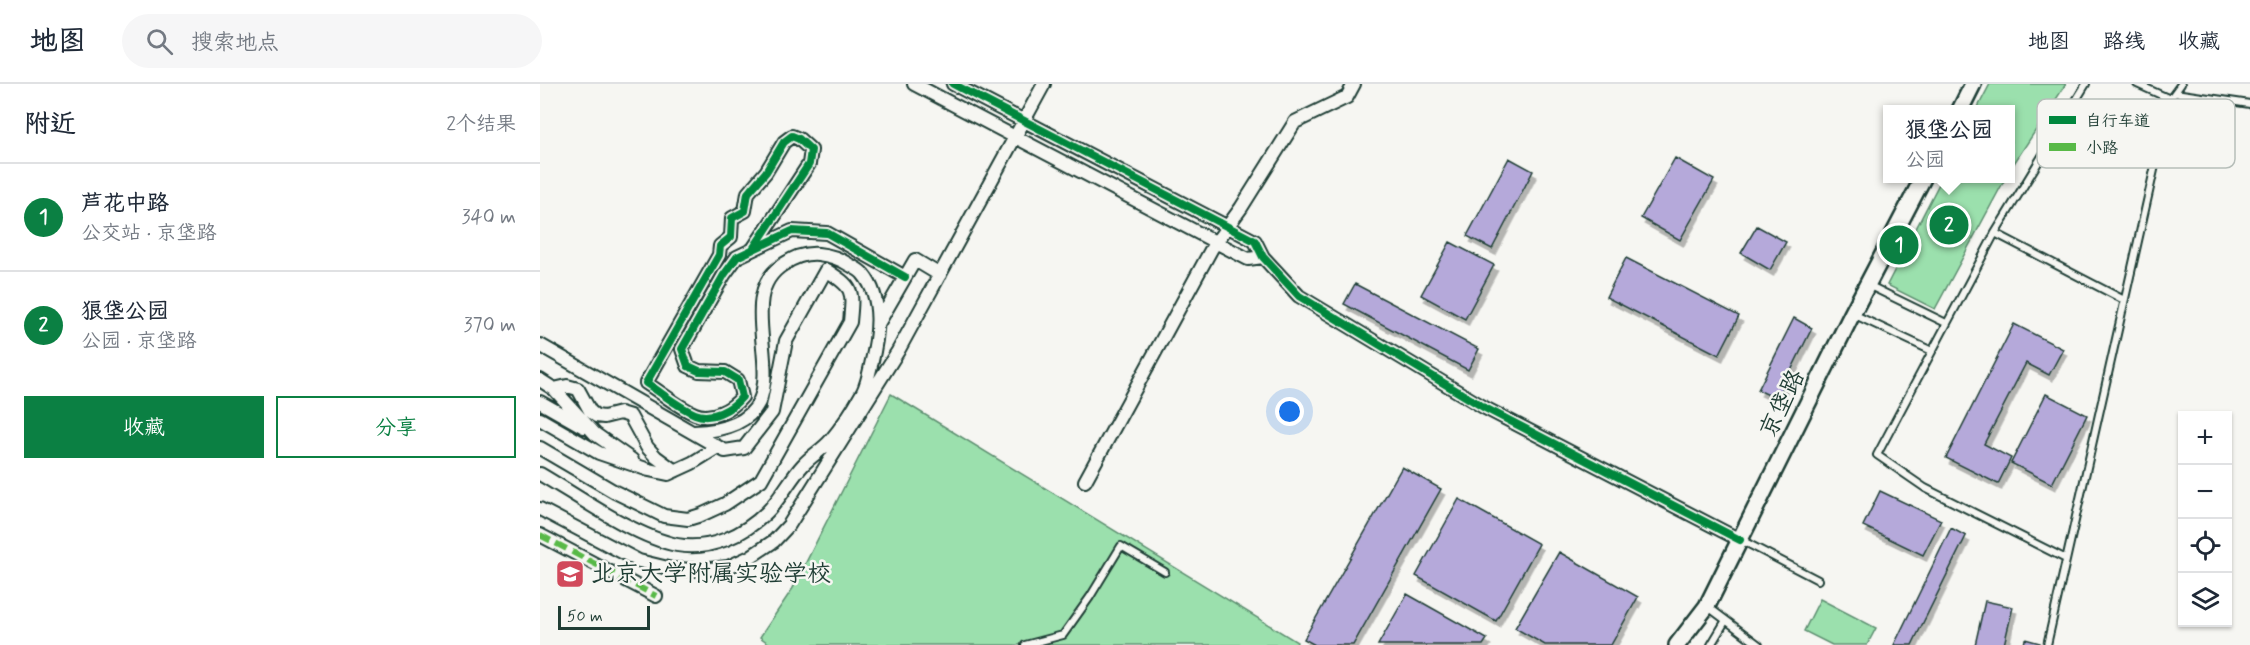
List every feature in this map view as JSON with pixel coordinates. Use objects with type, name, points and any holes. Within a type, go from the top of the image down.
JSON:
[{"type":"street","points":[[914,84],[1248,259],[1263,257]]},
{"type":"street","points":[[953,84],[967,87],[1024,121],[1255,241],[1263,257],[1299,296],[1458,392],[1740,540]]},
{"type":"street","points":[[540,509],[639,561],[672,569],[701,570],[728,567],[750,557],[774,541],[789,525],[898,351],[1044,84]]},
{"type":"street","points":[[1085,481],[1216,242],[1295,122],[1347,97],[1354,84]]},
{"type":"street","points":[[1962,105],[1973,84]]},
{"type":"street","points":[[753,249],[809,164],[812,150],[792,136],[783,142],[766,172],[748,193],[745,211],[732,218],[731,237],[720,246],[719,255],[646,383],[697,416],[718,414],[734,405],[742,397],[738,380],[724,372],[699,371],[688,366],[682,349],[724,274],[737,257],[792,231],[827,233],[905,277]]},
{"type":"street","name":"京垡路","points":[[1677,645],[1707,606],[1852,314],[1920,183]]},
{"type":"street","points":[[540,474],[639,532],[678,545],[715,544],[747,529],[768,511],[803,465],[830,441],[864,390],[877,341],[878,311],[872,290],[863,273],[841,260],[817,254],[794,258],[774,270],[765,288],[760,311],[764,388],[757,406],[741,421],[716,431],[693,432]]},
{"type":"street","points":[[877,326],[915,260],[940,275]]},
{"type":"street","points":[[540,345],[725,451],[744,448],[772,412],[786,341],[826,270],[846,283],[852,298],[850,322],[761,480],[725,504],[701,516],[688,519],[664,516],[615,492],[540,448]]},
{"type":"street","points":[[540,380],[554,389],[595,434]]},
{"type":"street","points":[[554,389],[567,386],[578,389],[590,411],[596,416],[604,417],[620,413],[630,416],[647,447],[675,471]]},
{"type":"street","points":[[540,402],[595,434],[645,469]]},
{"type":"street","points":[[540,419],[599,453],[645,469],[668,474],[718,447]]},
{"type":"street","points":[[540,535],[656,596]]},
{"type":"lane","points":[[2077,99],[2086,84]]},
{"type":"lane","points":[[2137,84],[2170,99],[2181,84]]},
{"type":"lane","points":[[2175,93],[2216,99]]},
{"type":"lane","points":[[2235,102],[2250,104]]},
{"type":"lane","points":[[2037,164],[1995,233],[1876,455],[1925,488],[2066,560]]},
{"type":"lane","points":[[2047,645],[2154,168]]},
{"type":"lane","points":[[1995,233],[2124,300]]},
{"type":"lane","points":[[1868,284],[1946,323]]},
{"type":"lane","points":[[1852,314],[1932,351]]},
{"type":"lane","points":[[1740,540],[1818,580]]},
{"type":"lane","points":[[1025,645],[1063,635],[1090,597],[1121,546],[1165,572]]},
{"type":"lane","points":[[1707,606],[1759,645]]},
{"type":"lane","points":[[1711,645],[1726,620]]},
{"type":"green space","points":[[1990,84],[2066,84],[2056,99],[2037,99],[2037,128],[2015,162],[2015,105],[1979,105]]},
{"type":"green space","points":[[1939,183],[2003,183],[1935,309],[1887,285]]},
{"type":"green space","points":[[891,394],[1297,642],[1296,645],[771,645],[760,637],[793,588]]},
{"type":"green space","points":[[1820,599],[1876,628],[1867,645],[1832,645],[1804,631]]},
{"type":"building","points":[[1509,158],[1533,171],[1492,249],[1467,236]]},
{"type":"building","points":[[1675,158],[1714,180],[1680,240],[1641,218]]},
{"type":"building","points":[[1757,226],[1786,242],[1770,270],[1741,253]]},
{"type":"building","points":[[1450,242],[1494,265],[1465,319],[1421,295]]},
{"type":"building","points":[[1626,258],[1739,316],[1719,355],[1606,297]]},
{"type":"building","points":[[1355,284],[1479,349],[1468,370],[1344,304]]},
{"type":"building","points":[[1794,318],[1812,328],[1777,399],[1758,390]]},
{"type":"building","points":[[2014,324],[2063,349],[2049,375],[2026,363],[1984,444],[2011,458],[1998,484],[1946,458]]},
{"type":"building","points":[[2046,394],[2087,415],[2052,484],[2011,463]]},
{"type":"building","points":[[1402,467],[1441,489],[1353,645],[1315,645],[1304,639]]},
{"type":"building","points":[[1880,491],[1941,520],[1923,555],[1863,526]]},
{"type":"building","points":[[1459,499],[1539,544],[1496,621],[1416,576]]},
{"type":"building","points":[[1951,528],[1966,536],[1912,645],[1894,645]]},
{"type":"building","points":[[1559,552],[1638,597],[1611,645],[1545,645],[1515,628]]},
{"type":"building","points":[[1407,594],[1487,639],[1483,645],[1378,645]]},
{"type":"building","points":[[1985,601],[2013,607],[2004,645],[1975,645]]},
{"type":"building","points":[[2025,639],[2040,643],[2040,645],[2024,645]]},
{"type":"marked path","points":[[540,535],[656,596]]},
{"type":"cycle path","points":[[953,84],[1255,241],[1263,257],[1299,296],[1485,408],[1740,540]]},
{"type":"cycle path","points":[[753,249],[809,164],[811,150],[792,136],[784,142],[766,172],[748,193],[745,211],[732,218],[731,237],[720,246],[719,255],[646,383],[676,404],[701,416],[721,413],[742,397],[738,380],[725,372],[699,371],[688,366],[682,349],[724,275],[737,257],[792,231],[827,233],[905,277]]},
{"type":"place","name":"狼垡公园","points":[[1949,225]]},
{"type":"place","name":"芦花中路","points":[[1899,245]]},
{"type":"place","name":"北京大学附属实验学校","points":[[570,574]]}]
